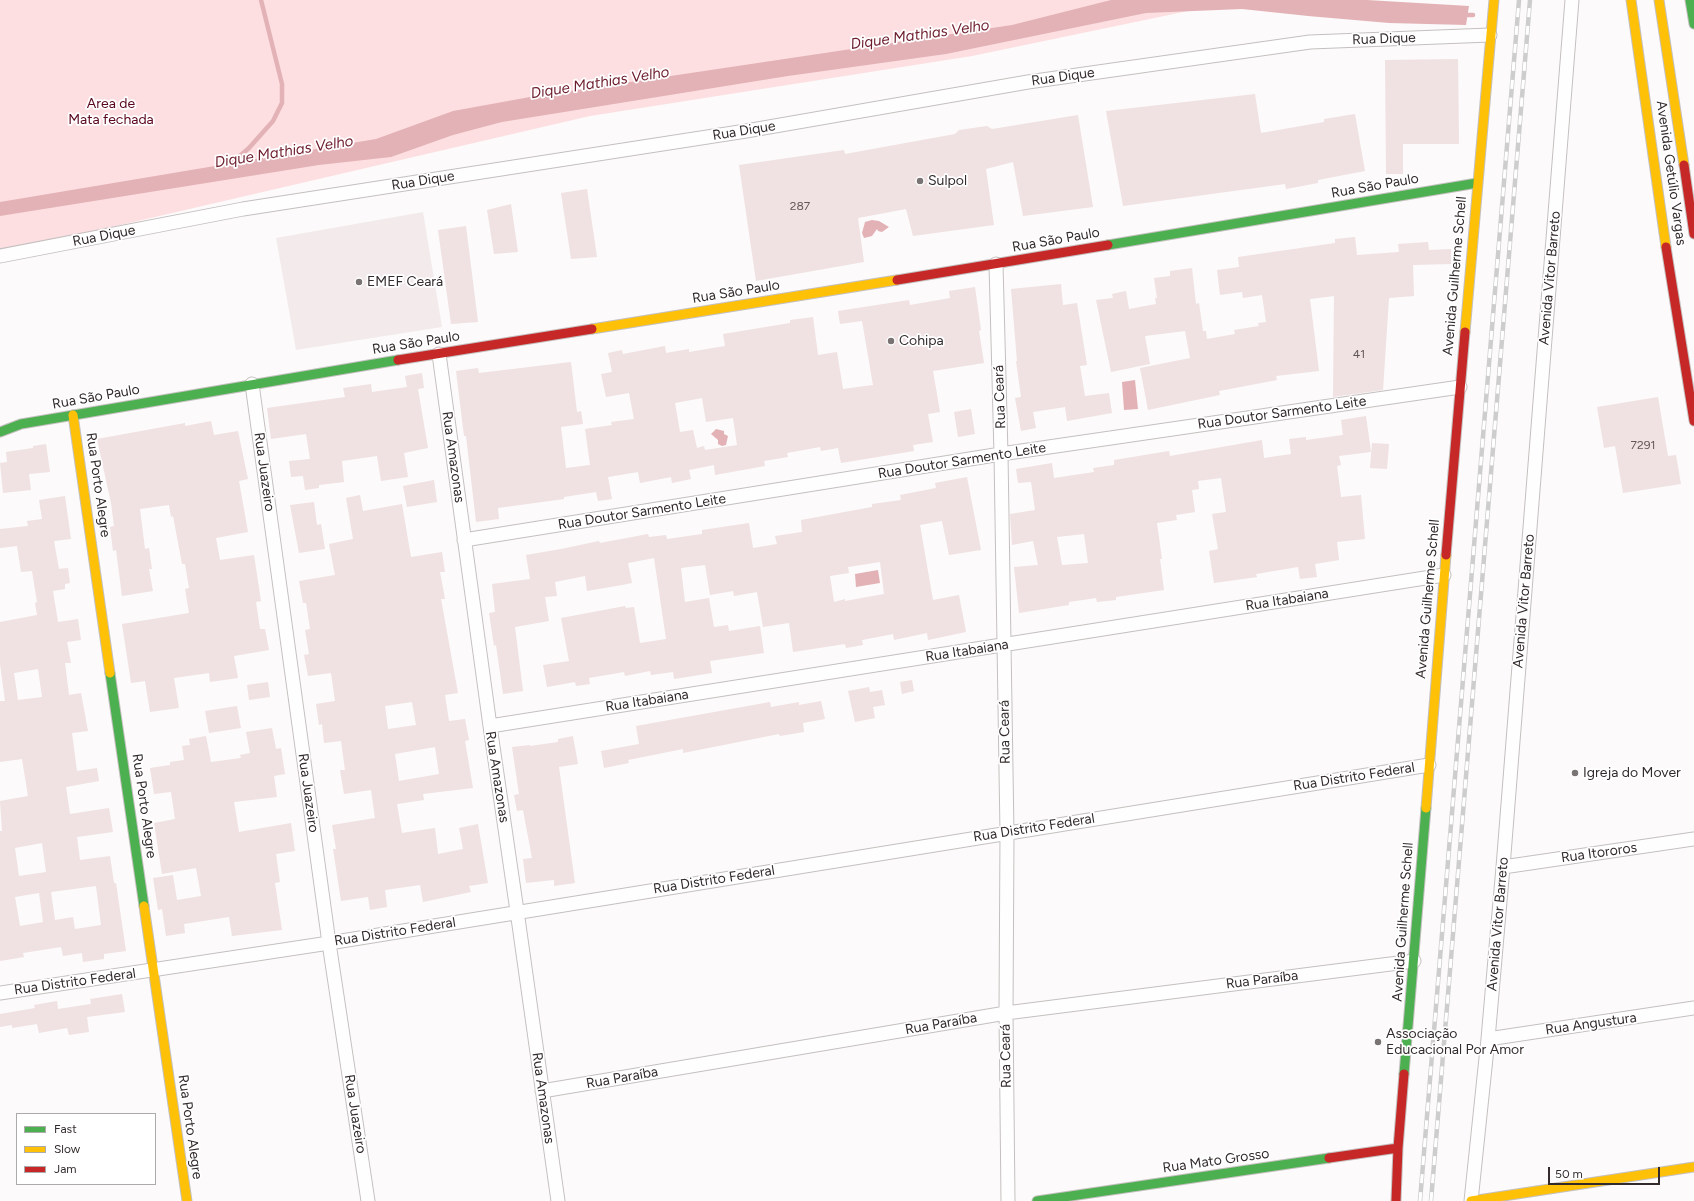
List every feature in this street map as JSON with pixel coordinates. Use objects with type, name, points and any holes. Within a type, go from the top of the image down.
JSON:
[{"type":"main road","name":"Avenida Guilherme Schell","points":[[1396,1201],[1398,1148],[1444,575],[1494,0]]},
{"type":"main road","name":"Avenida Getúlio Vargas","points":[[1631,0],[1635,19],[1677,321],[1694,422]]},
{"type":"main road","points":[[1659,0],[1694,234]]},
{"type":"main road","points":[[1690,0],[1694,24]]},
{"type":"main road","name":"Rua São Paulo","points":[[0,432],[21,424],[252,384],[996,264],[1477,183]]},
{"type":"main road","name":"Rua Porto Alegre","points":[[73,415],[186,1201]]},
{"type":"main road","name":"Rua Mato Grosso","points":[[1037,1201],[1398,1148]]},
{"type":"main road","points":[[1471,1201],[1694,1167]]},
{"type":"main road","points":[[1674,1170],[1687,1176]]},
{"type":"street","name":"Avenida Vitor Barreto","points":[[1471,1201],[1488,1039],[1503,867],[1572,0]]},
{"type":"street","name":"Rua Dique","points":[[0,256],[243,209],[746,131],[1028,82],[1310,42],[1490,35]]},
{"type":"street","name":"Rua Ceará","points":[[996,264],[1001,454],[1007,833],[1006,1013],[1008,1201]]},
{"type":"street","name":"Rua Amazonas","points":[[439,354],[490,726],[518,912],[558,1201]]},
{"type":"street","name":"Rua Juazeiro","points":[[252,384],[329,943],[368,1201]]},
{"type":"street","name":"Rua Doutor Sarmento Leite","points":[[464,540],[1001,454],[1460,387]]},
{"type":"street","name":"Rua Itabaiana","points":[[490,726],[1444,575]]},
{"type":"street","name":"Rua Distrito Federal","points":[[0,993],[329,943],[1429,765]]},
{"type":"street","name":"Rua Itororos","points":[[1503,867],[1694,839]]},
{"type":"street","name":"Rua Paraíba","points":[[542,1091],[1006,1013],[1414,961]]},
{"type":"street","name":"Rua Angustura","points":[[1488,1039],[1694,1008]]},
{"type":"shaded area","name":"Dique Mathias Velho","points":[[1111,0],[1367,0],[1469,6],[1466,25],[1389,23],[1242,9],[1146,13],[946,54],[788,76],[502,122],[453,135],[391,157],[319,165],[0,216],[0,202],[376,139],[453,111],[530,97],[1012,25]]},
{"type":"shaded area","name":"EMEF Ceará","points":[[423,212],[442,327],[296,350],[276,238]]},
{"type":"shaded area","points":[[872,220],[879,221],[889,227],[882,232],[878,231],[877,229],[872,236],[864,238],[862,233],[865,222]]},
{"type":"shaded area","points":[[1135,380],[1138,409],[1124,410],[1122,382]]},
{"type":"shaded area","points":[[716,429],[724,431],[724,434],[728,436],[726,445],[722,446],[718,444],[718,440],[711,434]]},
{"type":"shaded area","points":[[878,570],[880,583],[856,587],[855,574]]},
{"type":"green space","name":"Area de Mata fechada","points":[[0,0],[1241,0],[972,56],[590,116],[0,253]]},
{"type":"building","points":[[1458,59],[1459,144],[1403,144],[1403,174],[1386,174],[1385,60]]},
{"type":"building","points":[[1255,94],[1261,133],[1324,122],[1324,119],[1355,114],[1365,171],[1318,180],[1318,183],[1286,189],[1285,184],[1123,206],[1106,111]]},
{"type":"building","points":[[1078,115],[1093,207],[1023,216],[1013,162],[986,169],[994,225],[913,236],[906,209],[858,218],[864,262],[756,281],[739,165],[844,150],[845,154],[955,134],[959,130],[987,126],[992,129]]},
{"type":"building","points":[[587,189],[597,257],[571,259],[561,193]]},
{"type":"building","points":[[511,204],[518,252],[494,254],[487,210]]},
{"type":"building","points":[[466,226],[478,322],[451,324],[438,230]]},
{"type":"building","points":[[1355,237],[1357,255],[1399,252],[1398,244],[1428,242],[1429,250],[1451,249],[1451,264],[1413,265],[1414,296],[1389,298],[1383,390],[1333,397],[1334,296],[1310,299],[1319,371],[1276,376],[1277,380],[1219,391],[1220,395],[1148,410],[1140,368],[1190,358],[1185,331],[1145,336],[1150,364],[1111,372],[1096,300],[1113,298],[1112,294],[1126,291],[1129,309],[1156,304],[1155,298],[1157,298],[1154,278],[1170,276],[1170,271],[1192,268],[1196,304],[1199,303],[1203,331],[1206,331],[1207,339],[1235,334],[1234,330],[1259,326],[1258,323],[1266,322],[1262,295],[1243,298],[1242,292],[1220,295],[1217,270],[1239,267],[1238,257],[1335,243],[1335,239]]},
{"type":"building","points":[[1061,284],[1063,305],[1077,303],[1087,365],[1080,366],[1085,396],[1109,393],[1112,413],[1067,421],[1065,407],[1033,412],[1036,428],[1021,431],[1015,398],[1021,397],[1016,361],[1011,289]]},
{"type":"building","points":[[975,287],[981,330],[979,331],[984,363],[933,371],[940,412],[928,414],[933,442],[913,445],[914,451],[841,463],[838,448],[821,451],[820,447],[787,453],[788,457],[764,461],[765,466],[715,475],[714,465],[689,470],[691,479],[672,483],[671,477],[640,483],[638,472],[608,477],[612,499],[598,501],[596,492],[564,497],[564,499],[498,508],[499,519],[476,522],[466,436],[464,436],[456,371],[478,368],[479,373],[571,362],[577,412],[581,411],[583,424],[561,427],[566,468],[590,465],[585,429],[612,425],[611,422],[634,419],[629,393],[606,397],[601,374],[612,372],[608,353],[622,350],[623,354],[665,346],[666,353],[689,349],[689,352],[725,346],[723,334],[790,323],[790,320],[813,317],[818,355],[837,352],[843,389],[873,385],[862,321],[840,324],[838,311],[909,300],[910,305],[950,298],[949,291]],"holes":[[[702,398],[706,422],[733,418],[737,445],[705,450],[704,446],[697,448],[693,430],[680,432],[675,403]]]},
{"type":"building","points":[[422,373],[424,388],[418,389],[428,448],[404,453],[408,477],[381,481],[377,456],[342,461],[344,482],[319,485],[319,488],[305,490],[303,476],[291,477],[289,461],[310,459],[306,434],[271,439],[267,408],[345,397],[343,388],[371,384],[372,392],[407,387],[405,376]]},
{"type":"building","points":[[1658,397],[1668,456],[1676,455],[1681,484],[1623,493],[1615,446],[1604,448],[1597,407]]},
{"type":"building","points":[[971,409],[975,434],[958,437],[954,412]]},
{"type":"building","points":[[1366,416],[1371,452],[1339,456],[1341,465],[1337,466],[1341,497],[1361,495],[1365,539],[1337,542],[1339,560],[1315,564],[1317,577],[1300,579],[1298,567],[1256,574],[1257,577],[1214,583],[1209,551],[1218,549],[1212,514],[1226,512],[1221,478],[1198,481],[1199,489],[1192,490],[1195,512],[1176,515],[1177,520],[1157,523],[1162,559],[1160,559],[1164,590],[1116,597],[1116,600],[1097,602],[1096,598],[1069,602],[1069,605],[1019,613],[1014,567],[1038,565],[1033,541],[1012,545],[1010,514],[1035,510],[1031,482],[1018,483],[1016,469],[1052,463],[1054,478],[1094,472],[1093,468],[1114,465],[1114,460],[1169,451],[1170,456],[1262,440],[1264,458],[1291,454],[1289,439],[1306,437],[1306,440],[1343,435],[1341,420]],"holes":[[[1084,534],[1088,563],[1062,565],[1057,537]]]},
{"type":"building","points":[[211,421],[214,435],[238,431],[248,479],[239,481],[248,532],[216,538],[220,560],[254,555],[261,601],[256,602],[260,629],[265,629],[269,650],[234,656],[238,678],[210,682],[209,673],[174,678],[179,708],[150,712],[145,681],[131,683],[122,624],[189,613],[185,589],[189,588],[185,564],[182,564],[173,516],[171,517],[169,505],[140,509],[145,549],[149,548],[152,569],[149,569],[153,591],[122,596],[116,550],[113,551],[110,527],[114,526],[111,503],[97,439],[185,423],[185,426]]},
{"type":"building","points":[[1372,443],[1389,444],[1387,469],[1370,468]]},
{"type":"building","points":[[46,444],[50,472],[29,474],[31,490],[3,493],[0,463],[7,462],[6,452],[33,448],[33,446]]},
{"type":"building","points":[[967,477],[981,550],[949,555],[942,521],[920,525],[933,600],[959,595],[966,632],[928,640],[927,633],[894,640],[893,634],[862,640],[863,645],[846,648],[845,644],[793,652],[789,623],[763,627],[757,592],[734,596],[733,591],[710,595],[705,565],[681,568],[685,602],[709,598],[714,627],[728,625],[729,631],[760,626],[764,653],[710,661],[712,673],[674,679],[673,672],[651,675],[650,671],[625,676],[624,672],[589,678],[590,684],[576,686],[575,682],[547,687],[543,665],[569,661],[561,618],[625,606],[626,608],[634,607],[640,643],[666,639],[654,558],[628,563],[632,583],[587,591],[585,576],[555,582],[557,596],[545,597],[549,621],[515,627],[523,691],[503,694],[496,645],[494,646],[489,613],[495,612],[492,584],[530,579],[526,555],[599,541],[600,543],[648,534],[649,537],[666,535],[667,539],[702,534],[702,530],[749,523],[753,548],[777,544],[775,536],[802,532],[801,520],[872,507],[872,504],[901,500],[900,495],[936,488],[935,483]],"holes":[[[880,562],[884,594],[845,601],[845,599],[834,602],[830,576],[849,573],[848,567]]]},
{"type":"building","points":[[434,480],[437,502],[407,507],[403,486]]},
{"type":"building","points":[[360,495],[363,511],[402,504],[411,557],[442,552],[445,572],[440,572],[445,599],[441,599],[458,693],[445,695],[449,721],[465,719],[469,740],[465,741],[473,788],[423,794],[424,800],[397,804],[402,833],[435,828],[438,854],[463,849],[459,828],[478,824],[488,883],[469,886],[471,892],[423,902],[420,885],[385,890],[387,907],[370,910],[368,897],[341,901],[333,849],[336,849],[332,825],[375,818],[371,790],[344,794],[340,770],[345,770],[341,741],[324,743],[322,724],[319,725],[316,704],[335,701],[331,673],[308,676],[304,655],[309,654],[305,630],[310,629],[306,603],[303,603],[299,581],[335,575],[329,544],[353,539],[346,498]],"holes":[[[412,702],[416,725],[388,729],[385,706]],[[435,747],[439,774],[399,781],[395,754]]]},
{"type":"building","points":[[65,496],[71,539],[54,541],[59,569],[68,568],[70,583],[65,584],[65,589],[53,591],[58,622],[78,619],[81,640],[67,642],[71,663],[65,663],[69,695],[81,693],[88,731],[72,733],[77,771],[97,768],[99,781],[66,787],[70,814],[109,808],[113,832],[77,837],[80,860],[110,856],[114,883],[116,883],[126,951],[104,954],[104,959],[83,962],[82,953],[63,956],[61,947],[23,953],[24,957],[0,961],[0,831],[2,831],[0,801],[28,796],[22,759],[0,762],[0,701],[5,701],[0,664],[0,622],[37,615],[35,603],[37,602],[32,571],[21,572],[17,546],[0,548],[0,529],[28,526],[27,521],[42,519],[39,500]],"holes":[[[38,669],[42,697],[18,700],[14,673]],[[42,843],[46,872],[19,876],[15,848]],[[96,886],[101,925],[75,929],[73,917],[55,920],[51,892]],[[39,893],[43,922],[20,926],[15,897]]]},
{"type":"building","points":[[314,502],[317,525],[321,524],[325,549],[299,553],[290,505]]},
{"type":"building","points":[[912,680],[914,691],[902,694],[900,682]]},
{"type":"building","points":[[268,682],[270,697],[249,700],[247,685]]},
{"type":"building","points":[[869,687],[870,692],[882,690],[885,705],[873,707],[875,718],[855,722],[848,691]]},
{"type":"building","points":[[821,701],[825,719],[803,723],[804,732],[780,736],[779,734],[683,753],[683,749],[628,760],[629,763],[604,768],[601,751],[639,744],[636,726],[770,702],[771,707],[799,702],[799,705]]},
{"type":"building","points":[[237,706],[241,728],[209,733],[205,711]]},
{"type":"building","points":[[272,728],[276,749],[281,748],[285,774],[274,776],[277,797],[234,802],[239,832],[291,823],[295,851],[276,854],[280,882],[275,883],[282,930],[232,936],[229,917],[184,924],[185,933],[166,936],[162,909],[158,910],[153,878],[173,875],[177,900],[201,896],[196,868],[162,874],[154,823],[175,819],[171,792],[154,794],[150,768],[170,765],[170,762],[184,760],[182,746],[190,745],[189,739],[206,736],[211,762],[241,758],[240,755],[250,753],[246,732]]},
{"type":"building","points":[[573,736],[578,764],[559,767],[575,883],[554,886],[554,880],[526,883],[523,859],[532,858],[523,810],[517,811],[514,795],[519,794],[512,747],[558,742],[558,739]]},
{"type":"building","points":[[122,994],[125,1012],[87,1017],[89,1032],[69,1035],[67,1028],[39,1033],[37,1024],[12,1028],[12,1025],[0,1027],[0,1014],[35,1008],[34,1005],[57,1001],[58,1009],[91,1004],[90,999]]},
{"type":"waterway","points":[[226,168],[249,148],[273,121],[282,103],[282,84],[261,0]]},
{"type":"waterway","name":"Dique Mathias Velho","points":[[1463,15],[1473,15]]},
{"type":"railway","points":[[1420,1201],[1519,0]]},
{"type":"railway","points":[[1431,1201],[1530,0]]},
{"type":"traffic: fast","points":[[1690,0],[1694,24]]},
{"type":"traffic: fast","points":[[1108,245],[1477,183]]},
{"type":"traffic: fast","points":[[0,432],[21,424],[398,360]]},
{"type":"traffic: fast","points":[[110,673],[144,906]]},
{"type":"traffic: fast","points":[[1404,1074],[1426,808]]},
{"type":"traffic: fast","points":[[1037,1201],[1329,1158]]},
{"type":"traffic: slow","points":[[1465,332],[1494,0]]},
{"type":"traffic: slow","points":[[1631,0],[1666,247]]},
{"type":"traffic: slow","points":[[1659,0],[1684,165]]},
{"type":"traffic: slow","points":[[592,329],[897,280]]},
{"type":"traffic: slow","points":[[73,415],[110,673]]},
{"type":"traffic: slow","points":[[1426,808],[1446,555]]},
{"type":"traffic: slow","points":[[144,906],[187,1201]]},
{"type":"traffic: slow","points":[[1471,1201],[1694,1167]]},
{"type":"traffic: jam","points":[[1684,165],[1694,234]]},
{"type":"traffic: jam","points":[[897,280],[1108,245]]},
{"type":"traffic: jam","points":[[1666,247],[1694,421]]},
{"type":"traffic: jam","points":[[398,360],[592,329]]},
{"type":"traffic: jam","points":[[1446,555],[1465,332]]},
{"type":"traffic: jam","points":[[1396,1201],[1398,1148],[1404,1074]]},
{"type":"traffic: jam","points":[[1329,1158],[1398,1148]]},
{"type":"place","name":"Sulpol","points":[[920,181]]},
{"type":"place","name":"EMEF Ceará","points":[[359,282]]},
{"type":"place","name":"Cohipa","points":[[891,341]]},
{"type":"place","name":"Igreja do Mover","points":[[1575,773]]},
{"type":"place","name":"Associação Educacional Por Amor","points":[[1378,1042]]}]
